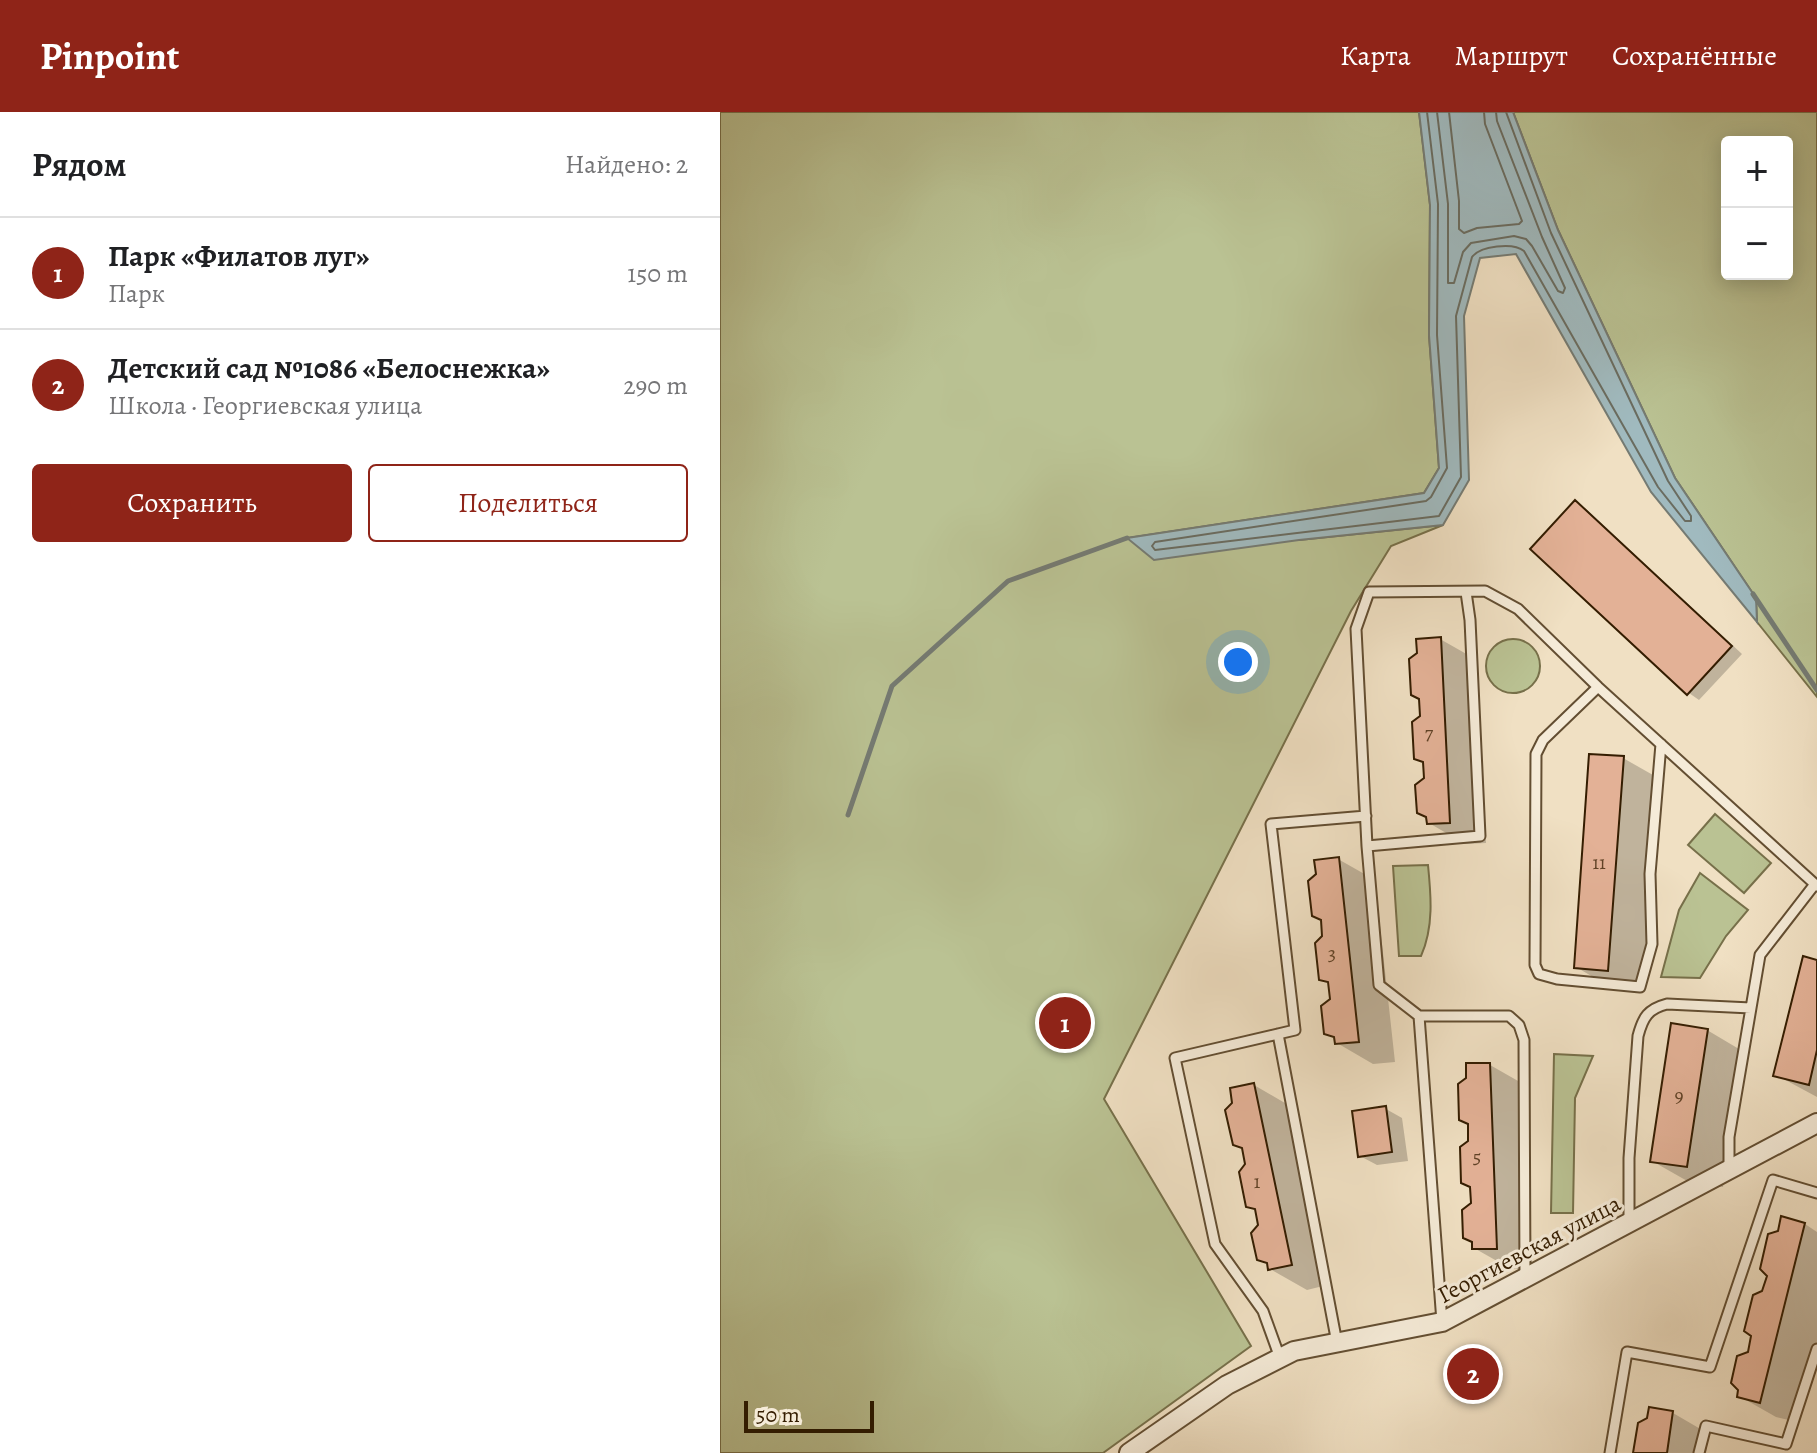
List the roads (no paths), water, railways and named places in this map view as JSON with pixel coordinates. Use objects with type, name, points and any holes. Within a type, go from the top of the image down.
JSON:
[{"type":"street","name":"Георгиевская улица","points":[[1129,1453],[1227,1385],[1294,1351],[1442,1322],[1817,1123]]},
{"type":"lane","points":[[1525,1278],[1524,1040],[1519,1025],[1509,1016],[1419,1016],[1379,985],[1367,846],[1356,629],[1369,592],[1485,591],[1518,609],[1598,687],[1816,885],[1760,955],[1729,1137],[1729,1170]]},
{"type":"lane","points":[[1367,846],[1480,836],[1466,592]]},
{"type":"lane","points":[[1598,687],[1543,740],[1536,754],[1535,965],[1539,974],[1557,979],[1640,987],[1652,944],[1650,874],[1661,744]]},
{"type":"lane","points":[[1280,1358],[1263,1311],[1215,1244],[1175,1058],[1295,1030],[1271,824],[1366,816]]},
{"type":"lane","points":[[1629,1223],[1629,1158],[1638,1036],[1643,1018],[1655,1007],[1667,1004],[1751,1008]]},
{"type":"lane","points":[[1419,1016],[1442,1322]]},
{"type":"lane","points":[[1278,1034],[1337,1343]]},
{"type":"lane","points":[[1610,1453],[1627,1352],[1710,1367],[1773,1180],[1817,1193]]},
{"type":"lane","points":[[1699,1453],[1706,1426],[1786,1444],[1817,1349]]},
{"type":"water","points":[[1419,112],[1513,112],[1558,230],[1675,478],[1756,598],[1757,622],[1651,492],[1516,254],[1480,258],[1464,316],[1469,480],[1443,525],[1299,540],[1154,560],[1127,538],[1424,493],[1439,468],[1429,335],[1430,205]]},
{"type":"waterway","points":[[848,815],[892,686],[1008,581],[1127,538]]},
{"type":"waterway","points":[[1753,594],[1817,690]]},
{"type":"place","name":"Парк «Филатов луг»","points":[[1065,1023]]},
{"type":"place","name":"Детский сад №1086 «Белоснежка»","points":[[1473,1374]]}]
